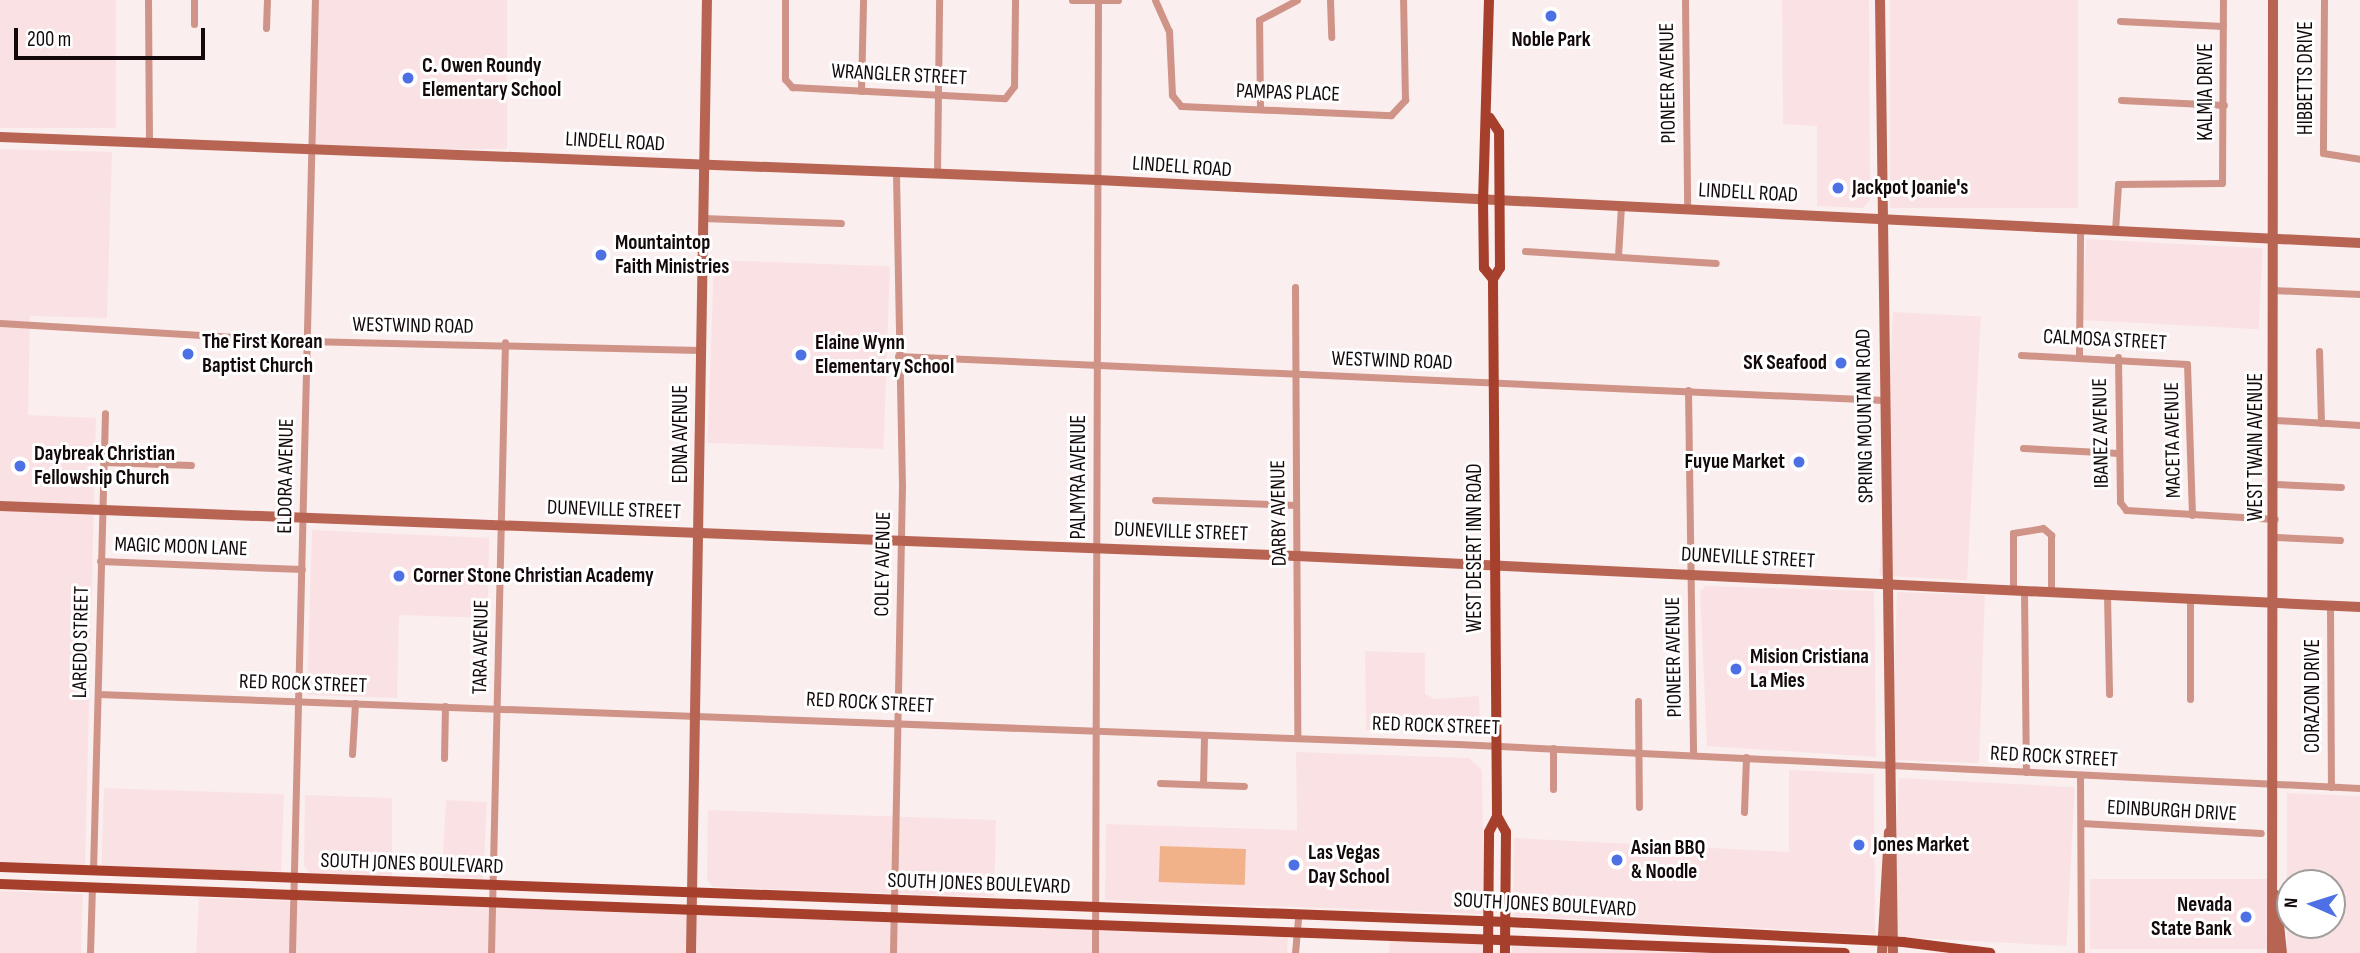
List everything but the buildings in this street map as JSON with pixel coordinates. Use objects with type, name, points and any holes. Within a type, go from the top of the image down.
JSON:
[{"type":"main road","name":"WEST DESERT INN ROAD","points":[[1489,0],[1490,118],[1482,132],[1484,268],[1493,279]]},
{"type":"main road","name":"WEST DESERT INN ROAD","points":[[1488,953],[1489,832],[1497,816],[1493,279],[1500,268],[1499,132],[1490,118]]},
{"type":"main road","name":"WEST DESERT INN ROAD","points":[[1497,816],[1506,832],[1505,953]]},
{"type":"main road","name":"SOUTH JONES BOULEVARD","points":[[0,867],[1507,922],[1944,944],[1952,952],[1990,953]]},
{"type":"main road","points":[[92,887],[134,873]]},
{"type":"main road","name":"SOUTH JONES BOULEVARD","points":[[0,884],[1489,936],[1844,953]]},
{"type":"main road","points":[[1686,931],[1690,945]]},
{"type":"street","points":[[148,0],[149,143]]},
{"type":"street","points":[[194,0],[194,24]]},
{"type":"street","points":[[266,28],[267,0]]},
{"type":"street","name":"ELDORA AVENUE","points":[[292,953],[315,0]]},
{"type":"street","name":"EDNA AVENUE","points":[[691,953],[707,0]]},
{"type":"street","name":"WRANGLER STREET","points":[[785,0],[788,84],[861,91],[1010,96],[1015,0]]},
{"type":"street","points":[[861,91],[863,0]]},
{"type":"street","points":[[937,173],[939,0]]},
{"type":"street","points":[[1073,0],[1118,0]]},
{"type":"street","name":"PAMPAS PLACE","points":[[1155,0],[1169,31],[1174,101],[1259,109],[1401,111],[1404,0]]},
{"type":"street","points":[[1259,109],[1259,20],[1297,0]]},
{"type":"street","points":[[1330,0],[1331,37]]},
{"type":"street","name":"PIONEER AVENUE","points":[[1685,0],[1687,208]]},
{"type":"street","name":"SPRING MOUNTAIN ROAD","points":[[1880,0],[1889,941],[1893,953]]},
{"type":"street","name":"KALMIA DRIVE","points":[[2115,231],[2118,184],[2222,183],[2223,0]]},
{"type":"street","name":"WEST TWAIN AVENUE","points":[[2273,0],[2276,869]]},
{"type":"street","name":"HIBBETTS DRIVE","points":[[2324,0],[2324,156],[2360,159]]},
{"type":"street","name":"PALMYRA AVENUE","points":[[1095,953],[1098,908],[1098,1]]},
{"type":"street","points":[[2120,21],[2223,26]]},
{"type":"street","points":[[2120,100],[2224,105]]},
{"type":"street","name":"LINDELL ROAD","points":[[0,137],[896,176],[937,173],[1098,180],[2360,243]]},
{"type":"street","name":"COLEY AVENUE","points":[[893,953],[901,541],[896,176]]},
{"type":"street","points":[[1618,256],[1621,205]]},
{"type":"street","points":[[703,218],[841,223]]},
{"type":"street","points":[[2078,356],[2080,229]]},
{"type":"street","points":[[1525,251],[1716,262]]},
{"type":"street","name":"DARBY AVENUE","points":[[1295,287],[1297,738]]},
{"type":"street","points":[[2274,290],[2360,294]]},
{"type":"street","name":"WESTWIND ROAD","points":[[0,323],[305,341],[505,342],[700,351]]},
{"type":"street","name":"TARA AVENUE","points":[[491,953],[505,342]]},
{"type":"street","points":[[2319,351],[2320,423]]},
{"type":"street","name":"CALMOSA STREET","points":[[2021,355],[2118,358],[2187,364]]},
{"type":"street","name":"WESTWIND ROAD","points":[[898,356],[1884,400]]},
{"type":"street","name":"IBANEZ AVENUE","points":[[2118,358],[2122,507],[2192,515]]},
{"type":"street","name":"MACETA AVENUE","points":[[2187,364],[2192,515]]},
{"type":"street","name":"PIONEER AVENUE","points":[[1688,390],[1693,754]]},
{"type":"street","name":"LAREDO STREET","points":[[93,871],[105,413]]},
{"type":"street","points":[[2276,421],[2360,425]]},
{"type":"street","points":[[2023,448],[2119,453]]},
{"type":"street","points":[[103,462],[191,465]]},
{"type":"street","points":[[2276,484],[2341,487]]},
{"type":"street","points":[[1155,500],[1296,505]]},
{"type":"street","name":"DUNEVILLE STREET","points":[[0,506],[1297,556],[2360,607]]},
{"type":"street","points":[[2192,515],[2276,519]]},
{"type":"street","points":[[2012,589],[2013,533],[2043,528],[2051,535],[2051,592]]},
{"type":"street","points":[[2276,537],[2340,540]]},
{"type":"street","name":"MAGIC MOON LANE","points":[[100,561],[302,569]]},
{"type":"street","points":[[2024,590],[2026,772]]},
{"type":"street","points":[[2107,595],[2109,694]]},
{"type":"street","points":[[2190,599],[2190,699]]},
{"type":"street","name":"CORAZON DRIVE","points":[[2330,606],[2330,787]]},
{"type":"street","name":"RED ROCK STREET","points":[[98,694],[697,713],[1098,733],[1639,751],[2080,776],[2360,788]]},
{"type":"street","points":[[1639,701],[1639,807]]},
{"type":"street","points":[[352,754],[355,703]]},
{"type":"street","points":[[444,758],[445,706]]},
{"type":"street","points":[[1203,784],[1204,737]]},
{"type":"street","points":[[1553,748],[1553,789]]},
{"type":"street","points":[[1744,813],[1746,757]]},
{"type":"street","points":[[2080,776],[2081,953]]},
{"type":"street","points":[[1160,783],[1244,786]]},
{"type":"street","name":"EDINBURGH DRIVE","points":[[2081,823],[2261,833]]},
{"type":"street","points":[[90,953],[92,887]]},
{"type":"street","name":"WEST TWAIN AVENUE","points":[[2272,953],[2276,895]]},
{"type":"street","points":[[1295,953],[1298,915]]},
{"type":"street","name":"SPRING MOUNTAIN ROAD","points":[[1882,953],[1889,941]]},
{"type":"shaded area","points":[[0,0],[116,0],[116,128],[0,128]]},
{"type":"shaded area","name":"C. Owen Roundy Elementary School","points":[[314,0],[507,0],[507,149],[314,149]]},
{"type":"shaded area","points":[[1782,0],[1869,0],[1870,200],[1863,208],[1817,206],[1817,126],[1783,124]]},
{"type":"shaded area","points":[[1890,0],[2078,0],[2078,208],[1890,208]]},
{"type":"shaded area","points":[[0,149],[112,152],[107,318],[30,316],[28,415],[96,418],[85,866],[0,863]]},
{"type":"shaded area","points":[[2086,239],[2263,248],[2259,329],[2082,320]]},
{"type":"shaded area","name":"Elaine Wynn Elementary School","points":[[714,260],[890,266],[884,449],[708,443]]},
{"type":"shaded area","points":[[1893,312],[1981,317],[1967,580],[1879,576]]},
{"type":"shaded area","name":"Corner Stone Christian Academy","points":[[312,530],[489,538],[488,618],[399,615],[397,698],[307,695]]},
{"type":"shaded area","points":[[1706,586],[1874,591],[1876,757],[1707,746],[1700,591]]},
{"type":"shaded area","points":[[1897,592],[1985,595],[1979,763],[1891,760]]},
{"type":"shaded area","points":[[1365,651],[1425,653],[1425,694],[1435,699],[1479,696],[1480,725],[1468,735],[1366,730]]},
{"type":"shaded area","name":"Las Vegas Day School","points":[[1296,752],[1469,758],[1482,770],[1484,914],[1105,900],[1106,824],[1297,830]]},
{"type":"shaded area","points":[[1789,770],[1874,774],[1875,934],[1513,916],[1514,838],[1789,852]]},
{"type":"shaded area","points":[[1899,778],[2075,787],[2066,946],[1891,937]]},
{"type":"shaded area","points":[[104,788],[284,794],[281,872],[101,866]]},
{"type":"shaded area","points":[[2287,793],[2360,796],[2360,953],[2287,953],[2287,939],[2346,939],[2346,869],[2287,869]]},
{"type":"shaded area","points":[[305,795],[392,798],[392,876],[310,873],[304,866]]},
{"type":"shaded area","points":[[446,800],[487,802],[483,879],[442,877]]},
{"type":"shaded area","points":[[708,810],[996,820],[994,897],[713,887],[707,880]]},
{"type":"shaded area","points":[[1160,846],[1246,849],[1245,885],[1159,882]]},
{"type":"shaded area","points":[[2090,879],[2268,879],[2268,949],[2090,949]]},
{"type":"shaded area","points":[[0,891],[83,894],[81,953],[0,953]]},
{"type":"shaded area","points":[[199,898],[1288,936],[1287,953],[196,953]]},
{"type":"shaded area","points":[[1390,939],[1486,942],[1485,953],[1389,953]]},
{"type":"shaded area","points":[[1512,944],[1692,953],[1512,953]]},
{"type":"place","name":"Noble Park","points":[[1551,16]]},
{"type":"place","name":"C. Owen Roundy Elementary School","points":[[408,78]]},
{"type":"place","name":"Jackpot Joanie's","points":[[1838,188]]},
{"type":"place","name":"Mountaintop Faith Ministries","points":[[601,255]]},
{"type":"place","name":"The First Korean Baptist Church","points":[[188,354]]},
{"type":"place","name":"Elaine Wynn Elementary School","points":[[801,355]]},
{"type":"place","name":"SK Seafood","points":[[1841,363]]},
{"type":"place","name":"Fuyue Market","points":[[1799,462]]},
{"type":"place","name":"Daybreak Christian Fellowship Church","points":[[20,466]]},
{"type":"place","name":"Corner Stone Christian Academy","points":[[399,576]]},
{"type":"place","name":"Mision Cristiana La Mies","points":[[1736,669]]},
{"type":"place","name":"Jones Market","points":[[1859,845]]},
{"type":"place","name":"Asian BBQ & Noodle","points":[[1617,860]]},
{"type":"place","name":"Las Vegas Day School","points":[[1294,865]]},
{"type":"place","name":"Nevada State Bank","points":[[2246,917]]}]
